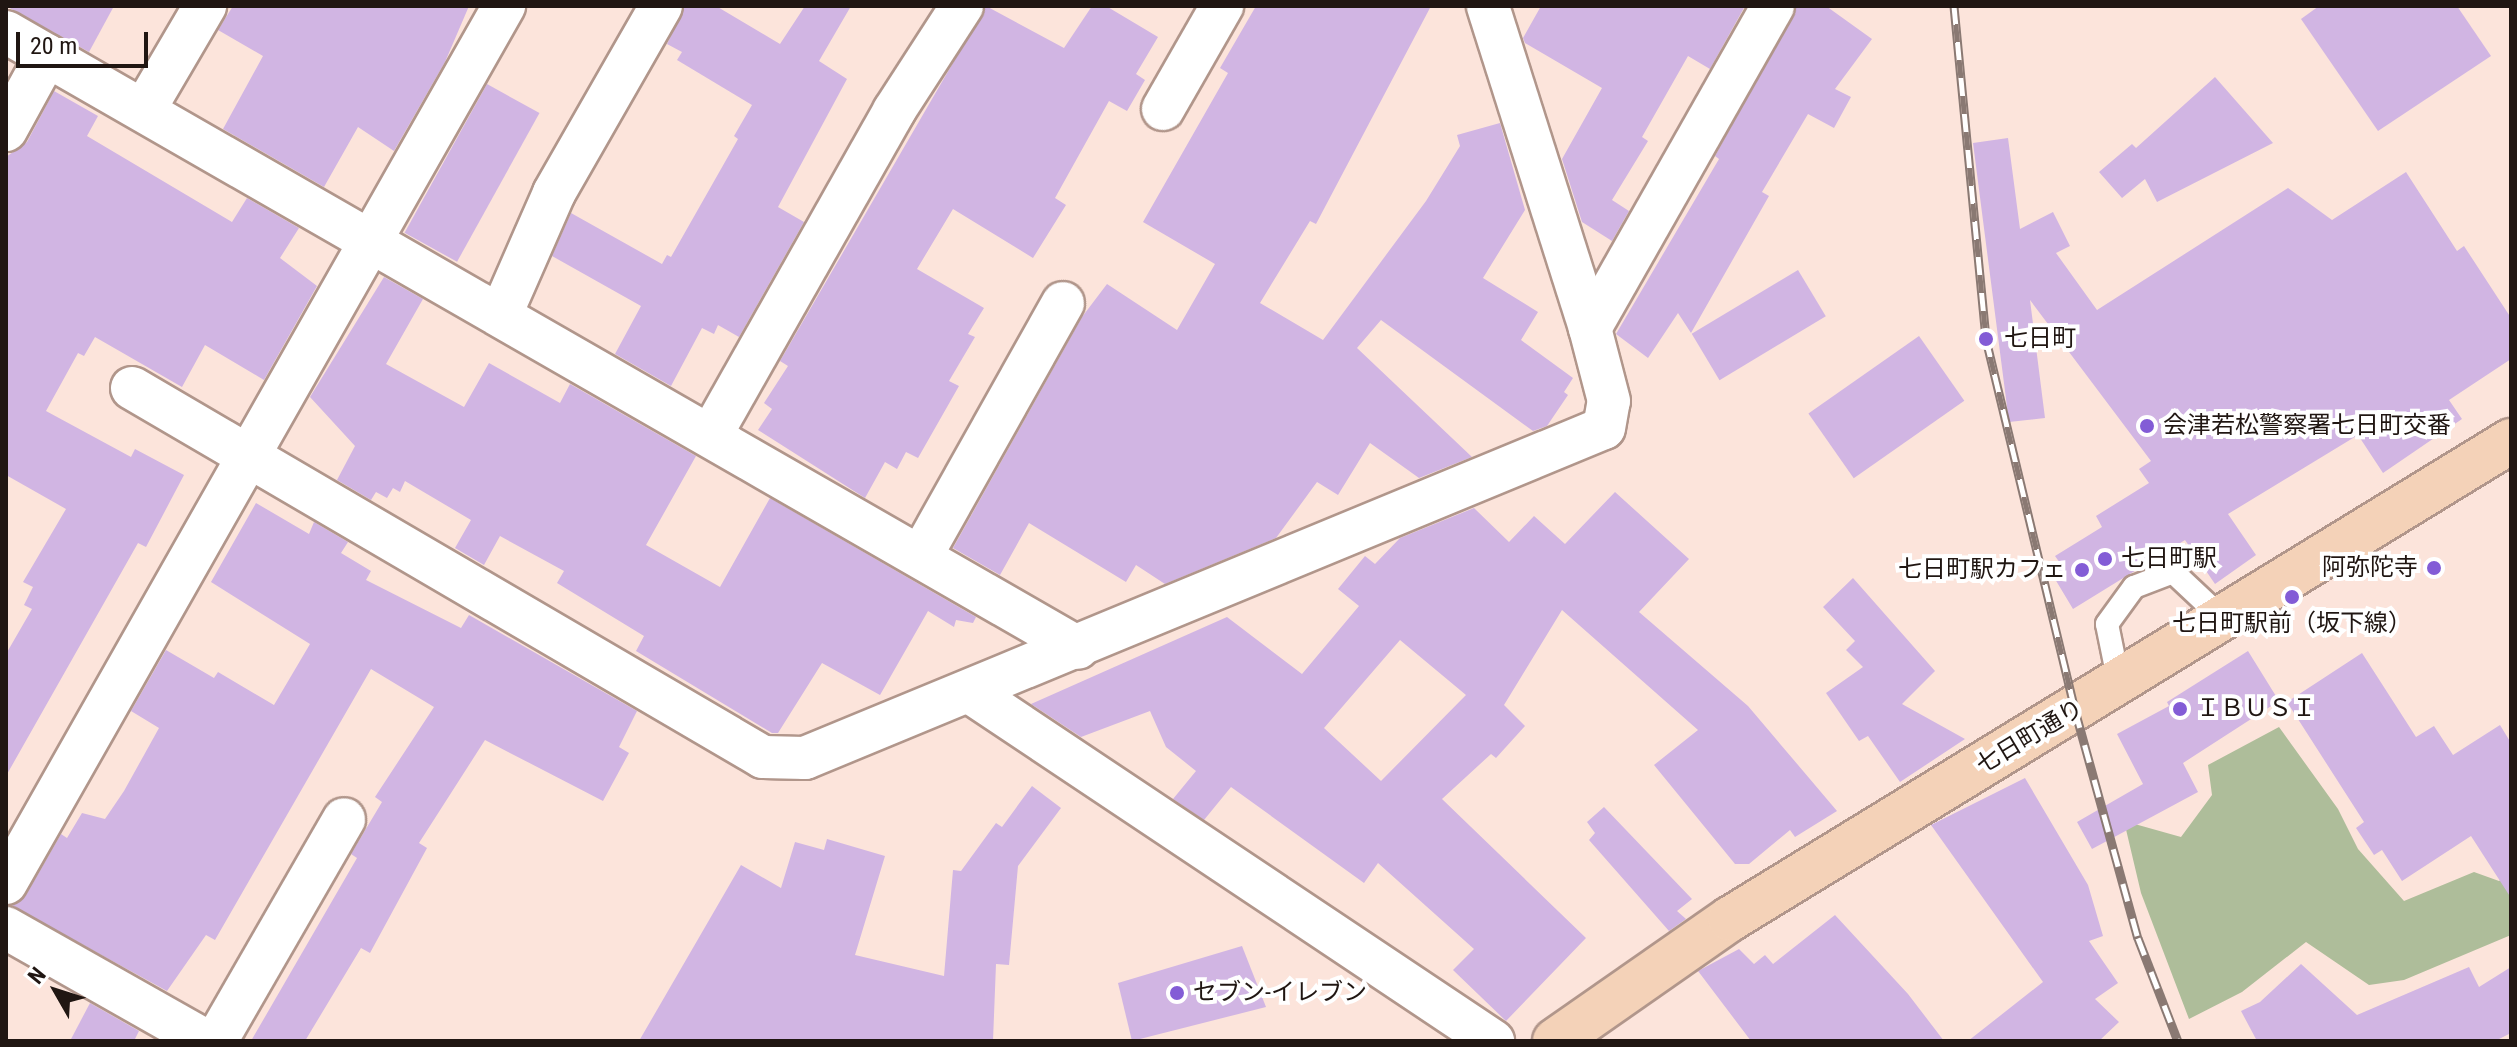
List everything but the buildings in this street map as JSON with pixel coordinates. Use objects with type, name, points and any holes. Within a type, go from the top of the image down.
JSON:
[{"type":"highway","name":"七日町通り","points":[[1555,1041],[1730,919],[2511,441]]},
{"type":"street","points":[[144,110],[205,6]]},
{"type":"street","points":[[6,883],[504,6]]},
{"type":"street","points":[[501,314],[554,193],[661,6]]},
{"type":"street","points":[[712,433],[894,111],[962,6]]},
{"type":"street","points":[[1163,109],[1222,6]]},
{"type":"street","points":[[132,388],[763,757],[805,758],[1078,648],[1604,428],[1609,401],[1590,328],[1488,6]]},
{"type":"street","points":[[1590,328],[1773,6]]},
{"type":"street","points":[[6,32],[712,433],[1078,648]]},
{"type":"street","points":[[6,130],[47,55]]},
{"type":"street","points":[[921,556],[1063,303]]},
{"type":"street","points":[[970,692],[1493,1041]]},
{"type":"street","points":[[216,1041],[344,819]]},
{"type":"street","points":[[6,928],[206,1041]]},
{"type":"lane","points":[[2119,683],[2107,624],[2134,587],[2173,572],[2223,619]]},
{"type":"green space","points":[[2279,727],[2338,809],[2358,849],[2404,901],[2474,872],[2499,881],[2511,873],[2511,935],[2404,980],[2369,985],[2306,942],[2242,992],[2189,1019],[2141,893],[2124,821],[2181,837],[2212,795],[2208,765]]},
{"type":"railway","points":[[1954,6],[1986,339],[2075,710],[2138,938],[2178,1041]]},
{"type":"place","name":"七日町","points":[[1986,339]]},
{"type":"place","name":"会津若松警察署七日町交番","points":[[2147,426]]},
{"type":"place","name":"七日町駅","points":[[2105,559]]},
{"type":"place","name":"阿弥陀寺","points":[[2434,568]]},
{"type":"place","name":"七日町駅カフェ","points":[[2082,570]]},
{"type":"place","name":"七日町駅前（坂下線）","points":[[2292,597]]},
{"type":"place","name":"ＩＢＵＳＩ","points":[[2180,709]]},
{"type":"place","name":"セブン-イレブン","points":[[1177,993]]}]
